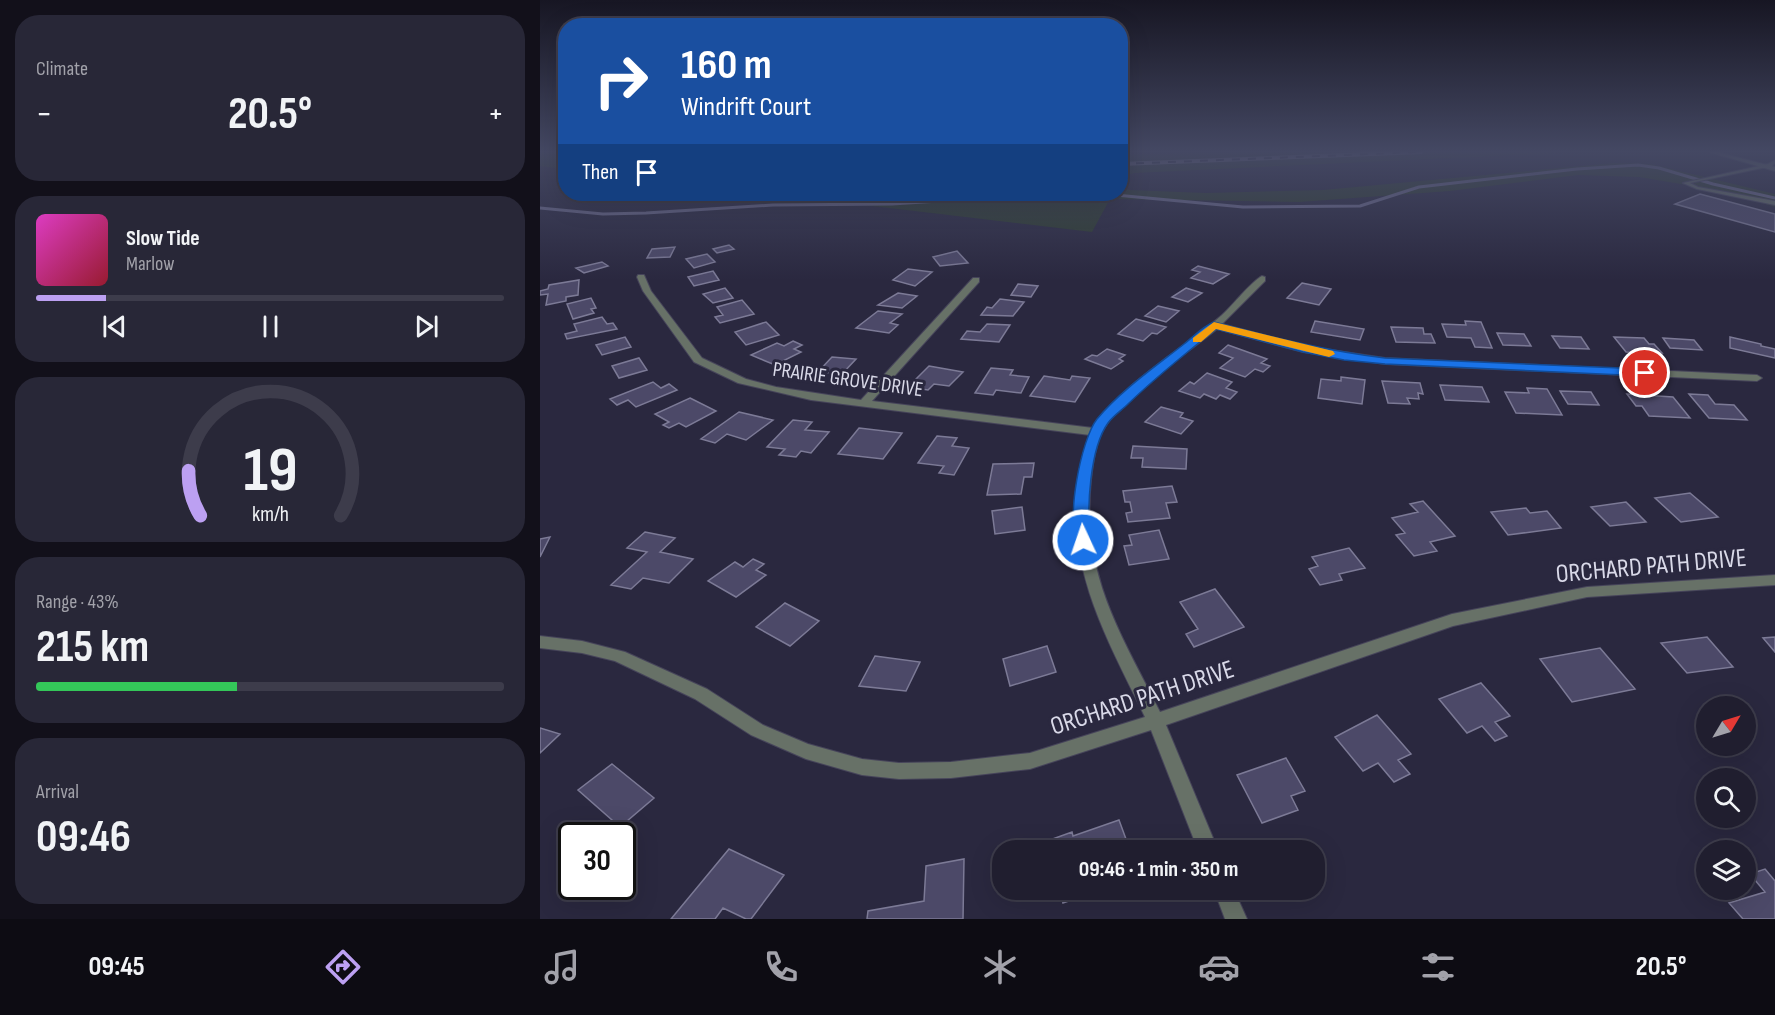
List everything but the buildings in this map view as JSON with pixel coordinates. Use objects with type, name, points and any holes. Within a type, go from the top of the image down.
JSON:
[{"type":"street","name":"PRAIRIE GROVE DRIVE","points":[[641,277],[647,291],[698,360],[742,381],[775,390],[1097,432]]},
{"type":"street","points":[[1204,840],[1155,721],[1099,606],[1089,577],[1081,521],[1085,481],[1092,446],[1102,422],[1122,401],[1245,299],[1262,279]]},
{"type":"street","points":[[864,402],[976,280]]},
{"type":"street","points":[[1214,326],[1303,349],[1385,361],[1757,378]]},
{"type":"street","name":"ORCHARD PATH DRIVE","points":[[540,642],[582,647],[619,656],[701,694],[757,730],[806,751],[862,767],[899,771],[951,770],[1030,761],[1452,620],[1587,592],[1775,580]]},
{"type":"street","points":[[1228,900],[1236,919]]},
{"type":"lane","points":[[1733,195],[1775,203]]},
{"type":"green space","points":[[1128,195],[1397,195],[1299,202],[1128,199]]},
{"type":"green space","points":[[1736,195],[1775,195],[1775,207]]},
{"type":"green space","points":[[830,201],[1109,201],[1092,232]]},
{"type":"waterway","points":[[1128,196],[1243,207],[1360,206],[1395,195]]},
{"type":"waterway","points":[[1761,195],[1775,198]]},
{"type":"waterway","points":[[540,208],[603,214],[773,205],[892,204],[939,201]]},
{"type":"slow traffic","points":[[1197,340],[1214,326],[1329,354]]},
{"type":"route","points":[[1083,540],[1081,521],[1085,481],[1092,446],[1102,422],[1144,382],[1214,326],[1344,357],[1385,361],[1645,373]]}]
